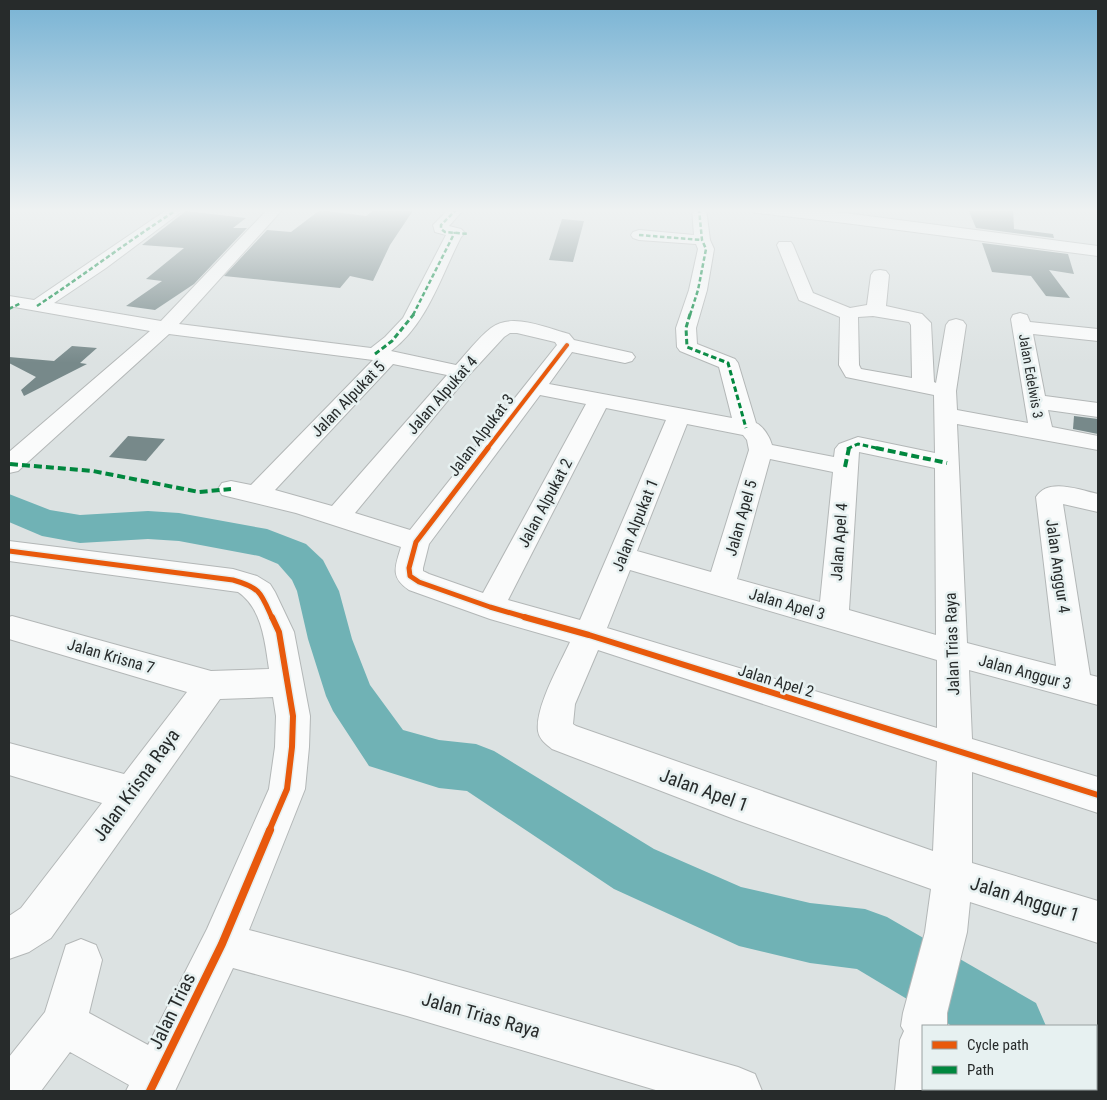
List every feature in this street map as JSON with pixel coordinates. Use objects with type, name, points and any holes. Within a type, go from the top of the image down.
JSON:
[{"type":"street","points":[[19,304],[105,260]]},
{"type":"street","points":[[9,465],[165,328],[228,260]]},
{"type":"street","points":[[19,304],[165,328],[382,356],[411,320],[446,260]]},
{"type":"street","points":[[705,260],[686,328],[687,347],[728,363],[746,428]]},
{"type":"street","points":[[791,260],[805,296],[849,314],[856,311],[876,311],[915,318],[920,323],[923,387]]},
{"type":"street","points":[[876,311],[880,275]]},
{"type":"street","points":[[849,314],[849,365],[853,373],[923,387],[945,403],[1041,432],[1098,443]]},
{"type":"street","name":"Jalan Edelwis 3","points":[[1041,432],[1021,323],[1098,336]]},
{"type":"street","name":"Jalan Trias Raya","points":[[924,1025],[946,932],[952,876],[955,750],[945,403],[956,325]]},
{"type":"street","name":"Jalan Alpukat 4","points":[[338,516],[461,372],[497,333],[505,328],[517,326],[562,338],[567,345]]},
{"type":"street","points":[[567,345],[625,357]]},
{"type":"street","name":"Jalan Alpukat 3","points":[[416,542],[567,345]]},
{"type":"street","name":"Jalan Alpukat 5","points":[[257,494],[382,356],[461,372]]},
{"type":"street","points":[[533,387],[751,429],[760,440],[761,450],[845,467]]},
{"type":"street","name":"Jalan Alpukat 2","points":[[490,606],[600,399]]},
{"type":"street","points":[[1037,402],[1098,410]]},
{"type":"street","name":"Jalan Alpukat 1","points":[[589,635],[680,414]]},
{"type":"street","name":"Jalan Apel 4","points":[[834,618],[847,449],[858,444],[947,463]]},
{"type":"street","name":"Jalan Apel 5","points":[[721,586],[761,450]]},
{"type":"street","points":[[231,489],[257,494],[338,516],[416,542]]},
{"type":"street","name":"Jalan Anggur 4","points":[[1087,688],[1049,498],[1056,494],[1098,503]]},
{"type":"street","name":"Jalan Apel 2","points":[[416,542],[409,568],[410,576],[419,582],[490,606],[589,635],[1098,795]]},
{"type":"street","name":"Jalan Trias","points":[[9,551],[233,580],[247,584],[260,592],[276,625],[293,716],[292,747],[287,790],[222,944],[153,1083]]},
{"type":"street","name":"Jalan Apel 3","points":[[622,557],[952,652]]},
{"type":"street","name":"Jalan Krisna 7","points":[[12,628],[211,684]]},
{"type":"street","name":"Jalan Apel 1","points":[[589,635],[558,704],[555,731],[564,738],[734,801],[952,876]]},
{"type":"street","name":"Jalan Anggur 3","points":[[952,652],[1087,688]]},
{"type":"street","points":[[211,684],[287,682]]},
{"type":"street","name":"Jalan Krisna Raya","points":[[9,938],[14,938],[36,923],[129,793],[211,684]]},
{"type":"street","points":[[9,759],[129,793]]},
{"type":"street","name":"Jalan Anggur 1","points":[[952,876],[1098,922]]},
{"type":"street","name":"Jalan Trias Raya","points":[[222,944],[407,994],[738,1091]]},
{"type":"street","points":[[12,1091],[64,1024],[81,960]]},
{"type":"street","points":[[64,1024],[153,1083]]},
{"type":"street","name":"Jalan Trias Raya","points":[[919,1091],[922,1053]]},
{"type":"building","points":[[169,260],[216,260],[194,284],[155,310],[126,306],[162,281],[146,279]]},
{"type":"building","points":[[239,260],[383,260],[373,281],[350,276],[340,288],[224,276]]},
{"type":"building","points":[[553,260],[573,260],[573,262]]},
{"type":"building","points":[[988,260],[1070,260],[1074,274],[1049,270],[1070,298],[1046,296],[1031,276],[992,272]]},
{"type":"building","points":[[72,346],[97,348],[80,363],[87,364],[24,396],[21,390],[36,377],[9,363],[9,357],[54,361]]},
{"type":"building","points":[[1074,416],[1098,419],[1098,434],[1073,429]]},
{"type":"building","points":[[128,436],[165,439],[146,461],[109,457]]},
{"type":"waterway","points":[[9,507],[42,522],[80,529],[148,525],[179,527],[267,543],[292,554],[308,571],[318,591],[330,639],[350,696],[387,749],[439,764],[476,768],[634,869],[739,916],[810,933],[865,939],[1011,1025]]},
{"type":"marked path","points":[[37,306],[105,260]]},
{"type":"marked path","points":[[375,354],[392,341],[411,320],[441,260]]},
{"type":"marked path","points":[[704,260],[698,290],[686,328],[687,347],[728,363],[746,428]]},
{"type":"marked path","points":[[9,309],[21,303]]},
{"type":"marked path","points":[[845,467],[847,449],[858,444],[947,463]]},
{"type":"marked path","points":[[10,464],[93,471],[199,492],[231,489]]},
{"type":"cycle path","points":[[567,345],[416,542],[409,568],[410,576],[419,582],[490,607],[589,635],[1098,795]]},
{"type":"cycle path","points":[[9,551],[233,580],[247,584],[260,592],[279,632],[293,716],[292,747],[287,789],[222,944],[150,1091]]}]
